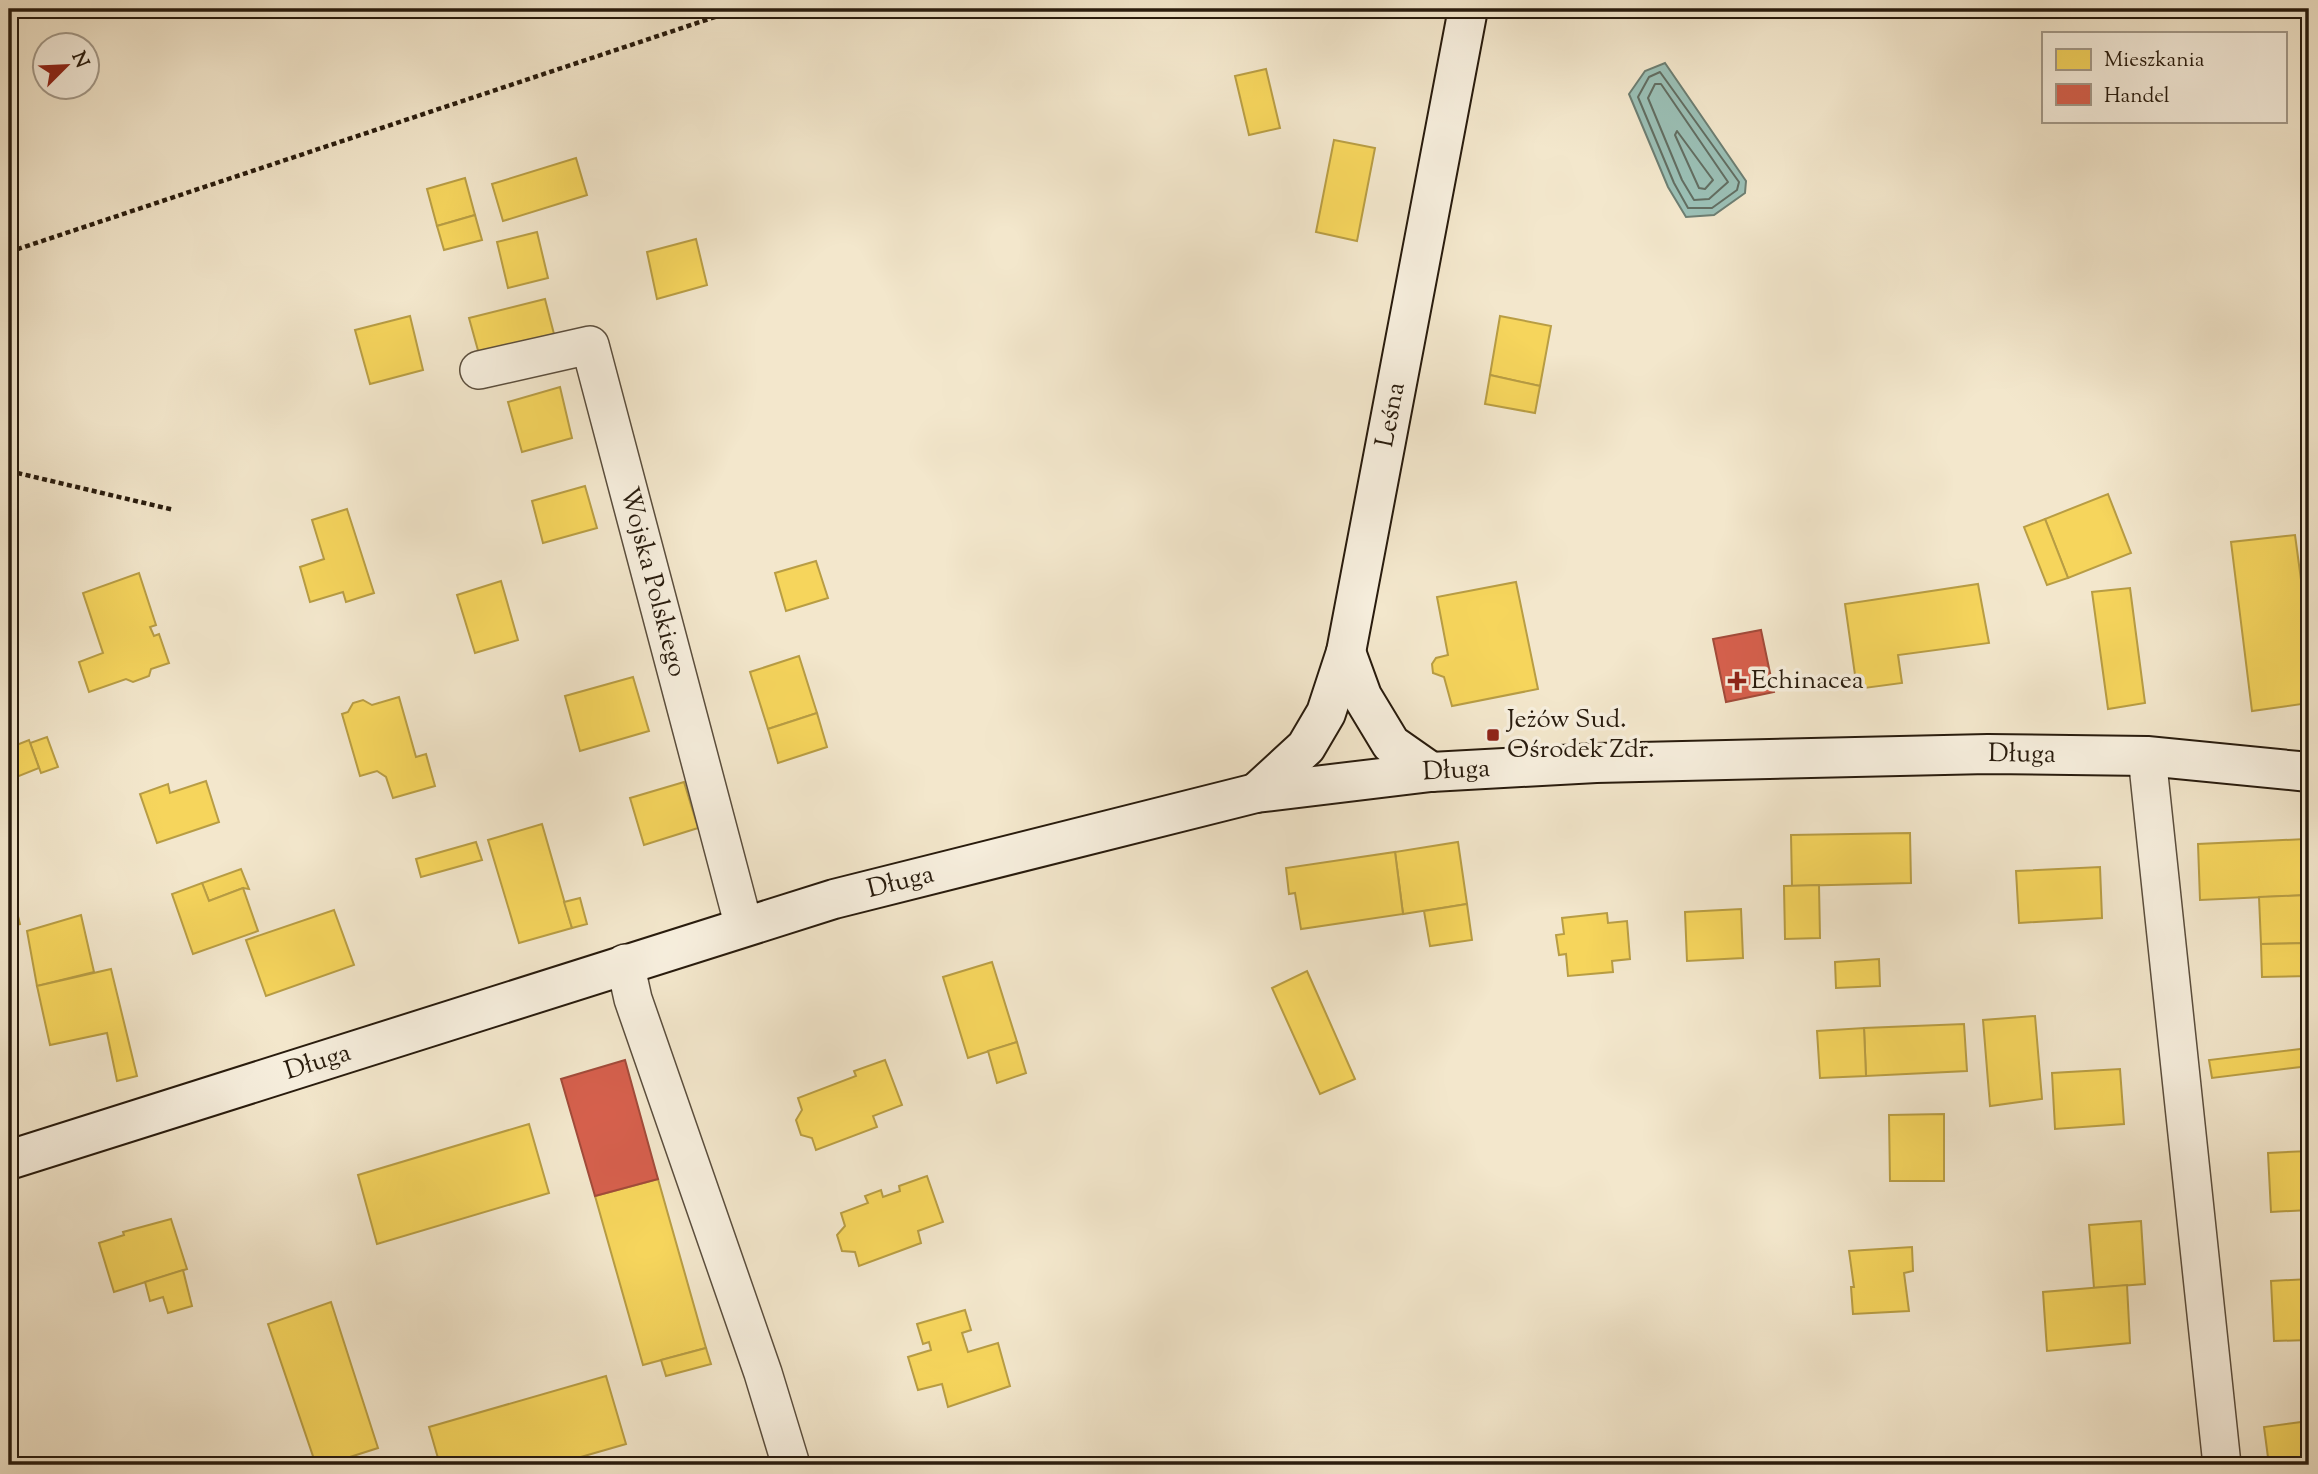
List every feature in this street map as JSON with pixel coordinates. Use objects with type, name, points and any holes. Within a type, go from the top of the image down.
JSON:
[{"type":"street","name":"Leśna","points":[[1256,793],[1306,747],[1326,713],[1346,652],[1468,9]]},
{"type":"street","name":"Wojska Polskiego","points":[[479,370],[590,345],[744,927]]},
{"type":"street","points":[[1346,652],[1362,696],[1391,744],[1431,772]]},
{"type":"street","name":"Długa","points":[[9,1160],[834,899],[1256,793],[1431,772],[1596,763],[1988,754],[2147,756],[2309,772]]},
{"type":"street","points":[[2147,756],[2222,1465]]},
{"type":"street","points":[[625,963],[638,1012],[763,1373],[791,1465]]},
{"type":"path","points":[[9,252],[738,9]]},
{"type":"path","points":[[9,471],[174,510]]},
{"type":"water","points":[[1665,63],[1746,181],[1745,193],[1714,215],[1686,217],[1668,187],[1629,94],[1645,71]]},
{"type":"building: Mieszkania","points":[[1266,69],[1280,128],[1249,135],[1235,76]]},
{"type":"building: Mieszkania","points":[[1334,140],[1375,148],[1357,241],[1316,232]]},
{"type":"building: Mieszkania","points":[[576,158],[587,195],[503,221],[492,184]]},
{"type":"building: Mieszkania","points":[[465,178],[475,215],[437,226],[427,189]]},
{"type":"building: Mieszkania","points":[[475,215],[482,240],[444,250],[437,226]]},
{"type":"building: Mieszkania","points":[[537,232],[548,278],[508,288],[497,242]]},
{"type":"building: Mieszkania","points":[[696,239],[707,285],[657,299],[647,252]]},
{"type":"building: Mieszkania","points":[[545,299],[554,334],[479,354],[469,318]]},
{"type":"building: Mieszkania","points":[[410,316],[423,370],[370,384],[355,330]]},
{"type":"building: Mieszkania","points":[[1500,316],[1551,326],[1540,386],[1490,375]]},
{"type":"building: Mieszkania","points":[[1490,375],[1540,386],[1535,413],[1485,404]]},
{"type":"building: Mieszkania","points":[[560,387],[572,438],[522,452],[508,402]]},
{"type":"building: Mieszkania","points":[[585,486],[597,528],[543,543],[532,501]]},
{"type":"building: Mieszkania","points":[[2108,494],[2131,553],[2068,578],[2045,519]]},
{"type":"building: Mieszkania","points":[[347,509],[374,593],[346,602],[343,592],[310,602],[300,567],[324,559],[312,520]]},
{"type":"building: Mieszkania","points":[[2045,519],[2068,578],[2047,585],[2024,527]]},
{"type":"building: Mieszkania","points":[[2295,535],[2309,639],[2309,703],[2252,711],[2231,542]]},
{"type":"building: Mieszkania","points":[[816,561],[828,598],[786,611],[775,573]]},
{"type":"building: Mieszkania","points":[[139,573],[156,625],[150,627],[154,636],[159,634],[169,663],[151,669],[149,676],[133,682],[126,679],[89,692],[79,662],[103,653],[83,593]]},
{"type":"building: Mieszkania","points":[[501,581],[518,640],[475,653],[457,595]]},
{"type":"building: Mieszkania","points":[[1516,582],[1538,689],[1452,706],[1444,677],[1433,673],[1432,664],[1436,658],[1448,655],[1437,597]]},
{"type":"building: Mieszkania","points":[[1978,584],[1989,643],[1898,655],[1902,683],[1857,689],[1845,604]]},
{"type":"building: Mieszkania","points":[[2130,588],[2145,703],[2108,709],[2092,592]]},
{"type":"building: Mieszkania","points":[[799,656],[817,713],[768,729],[750,672]]},
{"type":"building: Mieszkania","points":[[633,677],[649,731],[580,751],[565,696]]},
{"type":"building: Mieszkania","points":[[399,697],[416,757],[426,754],[435,786],[393,798],[386,777],[377,771],[360,776],[342,714],[348,712],[353,703],[363,700],[372,705]]},
{"type":"building: Mieszkania","points":[[817,713],[827,747],[778,763],[768,729]]},
{"type":"building: Mieszkania","points":[[47,737],[58,767],[41,773],[30,743]]},
{"type":"building: Mieszkania","points":[[29,740],[39,768],[14,778],[9,763],[9,748]]},
{"type":"building: Mieszkania","points":[[206,781],[219,822],[157,843],[140,794],[168,784],[170,793]]},
{"type":"building: Mieszkania","points":[[684,782],[698,828],[644,845],[630,798]]},
{"type":"building: Mieszkania","points":[[542,824],[572,928],[519,943],[488,840]]},
{"type":"building: Mieszkania","points":[[1910,833],[1911,883],[1792,886],[1791,835]]},
{"type":"building: Mieszkania","points":[[2305,839],[2308,895],[2200,900],[2198,844]]},
{"type":"building: Mieszkania","points":[[476,842],[482,860],[421,877],[416,859]]},
{"type":"building: Mieszkania","points":[[1458,842],[1467,904],[1403,914],[1395,852]]},
{"type":"building: Mieszkania","points":[[1395,852],[1403,914],[1301,929],[1295,893],[1289,894],[1286,868]]},
{"type":"building: Mieszkania","points":[[2100,867],[2102,918],[2019,923],[2016,871]]},
{"type":"building: Mieszkania","points":[[241,869],[249,889],[243,888],[209,901],[202,883]]},
{"type":"building: Mieszkania","points":[[9,881],[20,924],[9,927]]},
{"type":"building: Mieszkania","points":[[202,883],[209,901],[243,888],[258,931],[193,954],[172,894]]},
{"type":"building: Mieszkania","points":[[1819,885],[1820,938],[1785,939],[1784,886]]},
{"type":"building: Mieszkania","points":[[2308,895],[2309,943],[2261,944],[2259,897]]},
{"type":"building: Mieszkania","points":[[580,898],[587,924],[572,928],[564,902]]},
{"type":"building: Mieszkania","points":[[1467,904],[1472,940],[1430,946],[1424,911]]},
{"type":"building: Mieszkania","points":[[1741,909],[1743,958],[1687,961],[1685,912]]},
{"type":"building: Mieszkania","points":[[334,910],[354,965],[266,996],[246,940]]},
{"type":"building: Mieszkania","points":[[1607,913],[1608,923],[1627,921],[1630,959],[1612,961],[1613,972],[1568,976],[1566,954],[1559,955],[1556,935],[1564,934],[1562,918]]},
{"type":"building: Mieszkania","points":[[81,915],[94,972],[37,986],[27,931]]},
{"type":"building: Mieszkania","points":[[2309,943],[2309,976],[2262,977],[2261,944]]},
{"type":"building: Mieszkania","points":[[1879,959],[1880,986],[1836,988],[1835,962]]},
{"type":"building: Mieszkania","points":[[992,962],[1017,1042],[968,1058],[943,977]]},
{"type":"building: Mieszkania","points":[[111,969],[137,1076],[117,1081],[107,1033],[50,1045],[37,986]]},
{"type":"building: Mieszkania","points":[[1307,971],[1355,1079],[1320,1094],[1272,988]]},
{"type":"building: Mieszkania","points":[[2035,1016],[2042,1099],[1990,1106],[1983,1020]]},
{"type":"building: Mieszkania","points":[[1964,1024],[1967,1071],[1866,1076],[1864,1028]]},
{"type":"building: Mieszkania","points":[[1864,1028],[1866,1076],[1820,1078],[1817,1031]]},
{"type":"building: Mieszkania","points":[[1017,1042],[1026,1073],[997,1083],[988,1051]]},
{"type":"building: Mieszkania","points":[[2309,1048],[2309,1066],[2212,1078],[2209,1060]]},
{"type":"building: Mieszkania","points":[[885,1060],[902,1105],[873,1116],[877,1127],[816,1150],[812,1138],[801,1135],[796,1120],[802,1110],[798,1098],[856,1076],[854,1071]]},
{"type":"building: Mieszkania","points":[[2120,1069],[2124,1124],[2055,1129],[2052,1073]]},
{"type":"building: Mieszkania","points":[[1944,1114],[1944,1181],[1890,1181],[1889,1115]]},
{"type":"building: Mieszkania","points":[[529,1124],[549,1193],[377,1244],[358,1175]]},
{"type":"building: Mieszkania","points":[[2309,1151],[2309,1210],[2271,1212],[2268,1153]]},
{"type":"building: Mieszkania","points":[[927,1176],[943,1222],[918,1231],[921,1243],[859,1266],[855,1252],[842,1251],[837,1235],[845,1226],[841,1213],[868,1203],[865,1196],[881,1190],[883,1197],[900,1191],[899,1186]]},
{"type":"building: Mieszkania","points":[[658,1179],[706,1348],[643,1365],[595,1196]]},
{"type":"building: Mieszkania","points":[[171,1219],[187,1269],[114,1292],[99,1243],[124,1235],[123,1232]]},
{"type":"building: Mieszkania","points":[[2141,1221],[2145,1284],[2094,1288],[2089,1225]]},
{"type":"building: Mieszkania","points":[[1912,1247],[1913,1271],[1904,1273],[1909,1311],[1853,1314],[1851,1287],[1854,1287],[1849,1251]]},
{"type":"building: Mieszkania","points":[[183,1270],[192,1306],[168,1313],[163,1297],[150,1301],[145,1282]]},
{"type":"building: Mieszkania","points":[[2309,1279],[2309,1340],[2274,1341],[2271,1281]]},
{"type":"building: Mieszkania","points":[[2127,1285],[2130,1343],[2047,1351],[2043,1292]]},
{"type":"building: Mieszkania","points":[[331,1302],[378,1448],[325,1465],[316,1465],[268,1324]]},
{"type":"building: Mieszkania","points":[[965,1310],[971,1330],[962,1333],[968,1352],[998,1343],[1010,1386],[948,1407],[942,1384],[918,1390],[908,1357],[931,1350],[929,1342],[923,1344],[917,1324]]},
{"type":"building: Mieszkania","points":[[706,1348],[711,1364],[666,1376],[661,1360]]},
{"type":"building: Mieszkania","points":[[606,1376],[626,1444],[553,1465],[440,1465],[429,1427]]},
{"type":"building: Mieszkania","points":[[2309,1421],[2309,1465],[2269,1465],[2264,1427]]},
{"type":"building: Handel","points":[[1761,630],[1774,692],[1726,702],[1713,639]]},
{"type":"building: Handel","points":[[625,1060],[658,1179],[595,1196],[561,1079]]},
{"type":"place","name":"Echinacea","points":[[1737,681]]},
{"type":"place","name":"Jeżów Sud. Ośrodek Zdr.","points":[[1493,735]]}]
